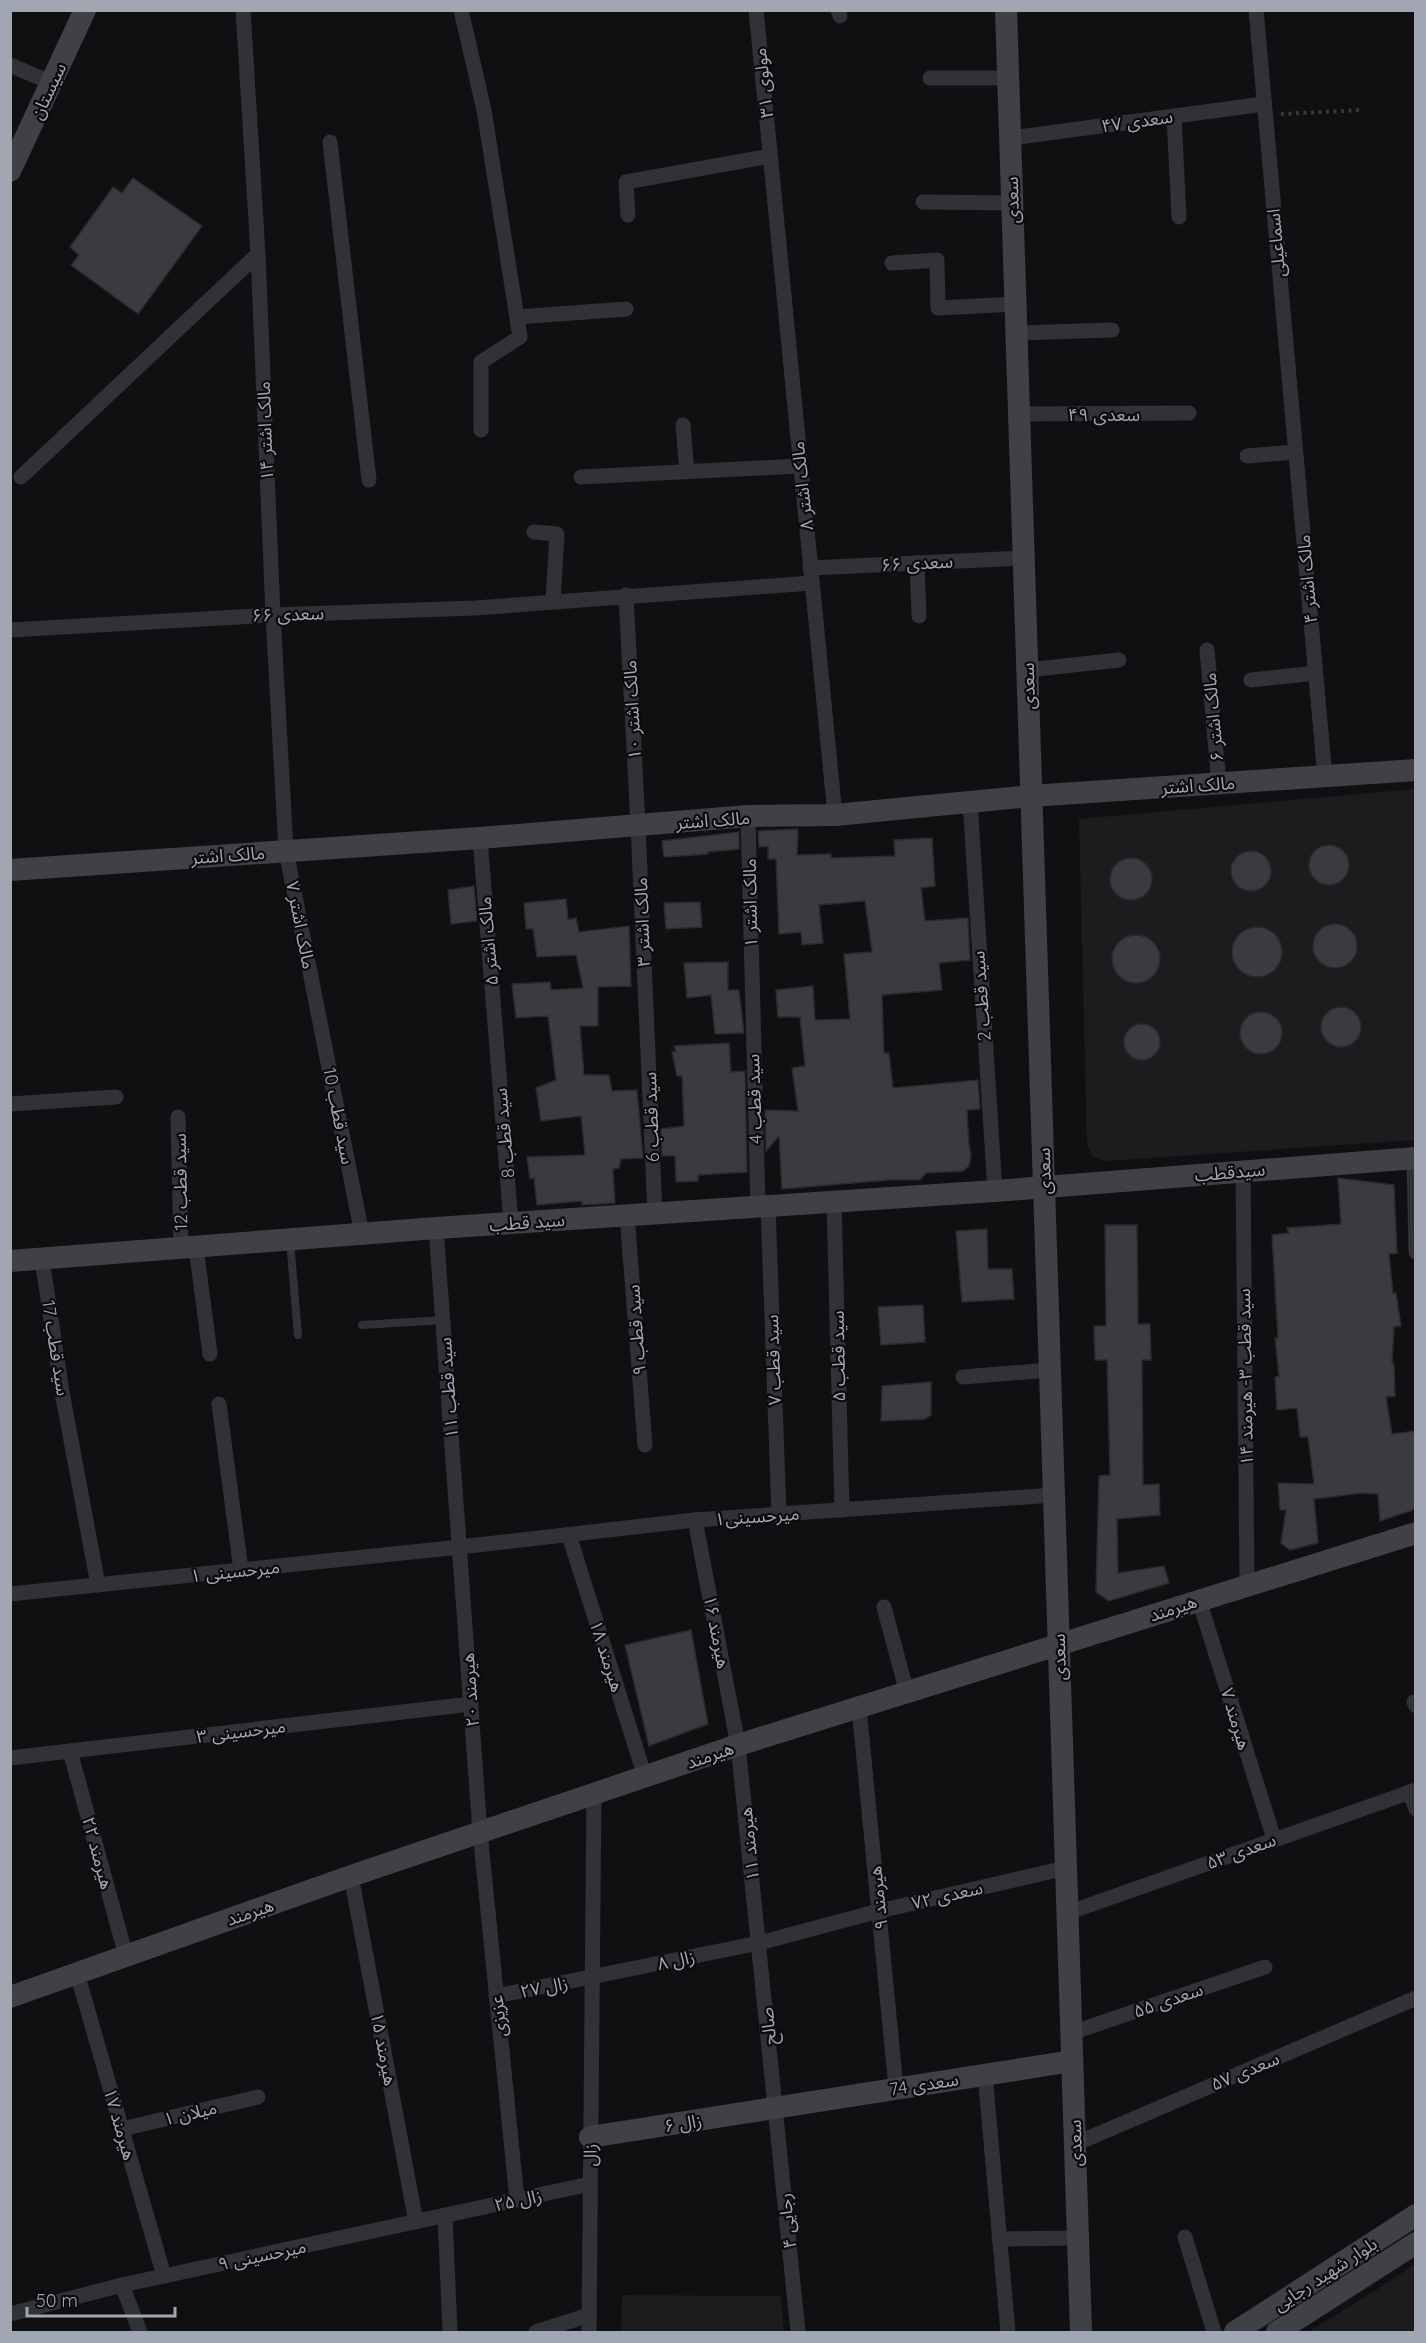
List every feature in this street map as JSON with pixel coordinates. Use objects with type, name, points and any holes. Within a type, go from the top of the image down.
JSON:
[{"type":"main road","name":"سیستان","points":[[10,171],[86,10]]},
{"type":"main road","name":"سعدی","points":[[1006,10],[1081,2332]]},
{"type":"main road","name":"مالک اشتر","points":[[10,870],[480,838],[748,816],[835,815],[1031,796],[1416,770]]},
{"type":"main road","name":"سیدقطب","points":[[1044,1188],[1243,1170],[1415,1158]]},
{"type":"main road","name":"سید قطب","points":[[10,1261],[436,1228],[1044,1188]]},
{"type":"main road","name":"هیرمند","points":[[11,1993],[77,1973],[351,1876],[738,1745],[1416,1533]]},
{"type":"main road","name":"سعدی 74","points":[[776,2109],[1072,2061]]},
{"type":"main road","name":"زال ۶","points":[[590,2137],[776,2109]]},
{"type":"main road","name":"بلوار شهید رجایی","points":[[1234,2332],[1416,2215]]},
{"type":"main road","name":"بلوار شهید رجایی","points":[[1277,2332],[1416,2243]]},
{"type":"street","name":"مالک اشتر ۱۴","points":[[243,10],[258,254],[273,615],[286,851]]},
{"type":"street","points":[[461,10],[484,110],[520,337],[481,362],[481,430]]},
{"type":"street","name":"مولوی ۳۱","points":[[756,10],[770,156]]},
{"type":"street","name":"اسماعیلی","points":[[1256,10],[1289,381]]},
{"type":"street","points":[[10,65],[52,82]]},
{"type":"street","points":[[930,78],[1008,78]]},
{"type":"street","name":"سعدی ۴۷","points":[[1011,138],[1174,116],[1265,110]]},
{"type":"street","points":[[1174,116],[1179,217]]},
{"type":"street","points":[[330,142],[369,480]]},
{"type":"street","points":[[628,215],[626,182],[770,156]]},
{"type":"street","name":"مالک اشتر ۸","points":[[770,156],[835,815]]},
{"type":"street","points":[[924,202],[1012,203]]},
{"type":"street","points":[[21,477],[258,254]]},
{"type":"street","points":[[892,263],[937,260],[938,308],[1016,304]]},
{"type":"street","points":[[517,317],[626,309]]},
{"type":"street","points":[[1017,333],[1112,330]]},
{"type":"street","name":"مالک اشتر ۴","points":[[1289,381],[1325,777]]},
{"type":"street","name":"سعدی ۴۹","points":[[1019,414],[1189,413]]},
{"type":"street","points":[[683,425],[687,471]]},
{"type":"street","points":[[1247,456],[1295,452]]},
{"type":"street","points":[[581,477],[801,466]]},
{"type":"street","points":[[534,532],[557,534],[553,601]]},
{"type":"street","name":"سعدی ۶۶","points":[[17,630],[273,615],[475,608],[626,595],[916,563],[1024,558]]},
{"type":"street","points":[[916,563],[919,616]]},
{"type":"street","name":"مالک اشتر ۱۰","points":[[626,595],[638,825]]},
{"type":"street","name":"مالک اشتر ۶","points":[[1207,650],[1219,784]]},
{"type":"street","points":[[1027,670],[1119,660]]},
{"type":"street","points":[[1251,680],[1315,673]]},
{"type":"street","name":"سید قطب 2","points":[[970,801],[995,1191]]},
{"type":"street","name":"مالک اشتر ۱","points":[[748,816],[751,990]]},
{"type":"street","name":"مالک اشتر ۳","points":[[638,825],[646,1020]]},
{"type":"street","name":"مالک اشتر ۵","points":[[480,838],[496,1044]]},
{"type":"street","name":"مالک اشتر ۷","points":[[286,851],[315,999]]},
{"type":"street","name":"سید قطب 4","points":[[751,990],[763,1207]]},
{"type":"street","name":"سید قطب 10","points":[[315,999],[362,1234]]},
{"type":"street","name":"سید قطب 6","points":[[646,1020],[655,1214]]},
{"type":"street","name":"سید قطب 8","points":[[496,1044],[511,1223]]},
{"type":"street","points":[[10,1104],[116,1097]]},
{"type":"street","name":"سید قطب 12","points":[[178,1117],[189,1247],[210,1354]]},
{"type":"street","points":[[1415,1158],[1416,1252]]},
{"type":"street","name":"سید قطب ۳- هیرمند ۱۴","points":[[1243,1170],[1247,1584]]},
{"type":"street","name":"سید قطب ۵","points":[[834,1202],[842,1510]]},
{"type":"street","name":"سید قطب ۷","points":[[763,1207],[779,1515]]},
{"type":"street","name":"سید قطب ۹","points":[[627,1215],[645,1445]]},
{"type":"street","name":"سید قطب ۱۱","points":[[436,1228],[460,1547]]},
{"type":"street","name":"سید قطب 17","points":[[42,1259],[98,1585]]},
{"type":"street","points":[[963,1377],[1050,1370]]},
{"type":"street","points":[[219,1404],[241,1570]]},
{"type":"street","name":"میرحسینی۱","points":[[460,1547],[695,1520],[1054,1495]]},
{"type":"street","name":"هیرمند ۱۶","points":[[695,1520],[738,1745]]},
{"type":"street","name":"هیرمند ۱۸","points":[[569,1535],[645,1777]]},
{"type":"street","name":"میرحسینی ۱","points":[[10,1594],[460,1547]]},
{"type":"street","name":"هیرمند ۲۰","points":[[460,1547],[480,1832]]},
{"type":"street","name":"هیرمند ۷","points":[[1199,1600],[1274,1839]]},
{"type":"street","points":[[884,1607],[907,1693]]},
{"type":"street","name":"میرحسینی ۳","points":[[10,1758],[471,1704]]},
{"type":"street","name":"هیرمند ۹","points":[[859,1708],[896,2088]]},
{"type":"street","name":"هیرمند ۱۱","points":[[738,1745],[759,1943]]},
{"type":"street","name":"هیرمند ۲۲","points":[[70,1751],[126,1956]]},
{"type":"street","points":[[1412,1791],[1416,1809]]},
{"type":"street","name":"سعدی ۵۳","points":[[1067,1913],[1412,1791]]},
{"type":"street","name":"زال","points":[[589,2332],[594,1793]]},
{"type":"street","name":"عزیزی","points":[[480,1832],[517,2200]]},
{"type":"street","name":"سعدی ۷۲","points":[[759,1943],[879,1911],[1066,1868]]},
{"type":"street","name":"هیرمند ۱۵","points":[[351,1876],[416,2222]]},
{"type":"street","name":"زال ۸","points":[[592,1977],[759,1943]]},
{"type":"street","name":"صالح","points":[[759,1943],[776,2109]]},
{"type":"street","name":"سعدی ۵۵","points":[[1071,2033],[1265,1967]]},
{"type":"street","name":"هیرمند ۱۷","points":[[77,1973],[164,2276]]},
{"type":"street","name":"زال ۲۷","points":[[496,1996],[592,1977]]},
{"type":"street","name":"سعدی ۵۷","points":[[1075,2144],[1416,1998]]},
{"type":"street","points":[[985,2074],[1008,2332]]},
{"type":"street","name":"میلان ۱","points":[[122,2129],[258,2097]]},
{"type":"street","name":"رجایی ۴","points":[[776,2109],[798,2332]]},
{"type":"street","name":"زال ۲۵","points":[[445,2216],[590,2184]]},
{"type":"street","points":[[445,2216],[450,2332]]},
{"type":"street","name":"میرحسینی ۹","points":[[10,2314],[122,2284],[445,2216]]},
{"type":"street","points":[[1185,2237],[1214,2332]]},
{"type":"street","points":[[999,2239],[1078,2238]]},
{"type":"street","points":[[122,2284],[140,2332]]},
{"type":"street","points":[[536,2332],[589,2315]]},
{"type":"lane","points":[[290,1239],[298,1335]]},
{"type":"lane","points":[[362,1325],[443,1320]]},
{"type":"path","points":[[1265,110],[1362,110]]},
{"type":"shaded area","points":[[1415,789],[1415,1140],[1104,1161],[1093,1157],[1087,1145],[1079,819]]},
{"type":"shaded area","points":[[1415,2264],[1415,2332],[1308,2332],[1381,2287]]},
{"type":"shaded area","points":[[622,2295],[781,2296],[784,2332],[621,2332]]},
{"type":"building","points":[[133,178],[202,226],[138,314],[71,265],[79,255],[70,247],[113,187],[122,193]]},
{"type":"building","points":[[798,829],[797,855],[831,854],[831,858],[895,856],[894,840],[932,838],[935,886],[921,888],[925,921],[968,918],[970,960],[939,963],[942,990],[882,995],[884,1053],[889,1053],[893,1088],[978,1080],[980,1109],[967,1110],[971,1154],[969,1166],[963,1171],[926,1173],[920,1180],[889,1180],[782,1189],[779,1136],[766,1151],[765,1110],[798,1111],[792,1068],[805,1066],[800,1017],[778,1017],[776,990],[813,986],[815,1020],[850,1019],[844,954],[872,952],[865,901],[819,905],[823,943],[802,945],[801,932],[779,934],[776,859],[768,859],[768,846],[759,847],[758,831]]},
{"type":"building","points":[[739,832],[739,849],[664,857],[662,841]]},
{"type":"building","points":[[1329,845],[1343,851],[1349,865],[1343,879],[1329,885],[1315,879],[1309,865],[1315,851]]},
{"type":"building","points":[[1251,851],[1259,852],[1265,857],[1270,863],[1270,879],[1265,885],[1259,890],[1251,891],[1243,890],[1237,885],[1232,879],[1231,871],[1232,863],[1237,857],[1243,852]]},
{"type":"building","points":[[1131,858],[1146,864],[1152,879],[1146,894],[1131,900],[1116,894],[1110,879],[1116,864]]},
{"type":"building","points":[[474,886],[477,921],[451,924],[448,890]]},
{"type":"building","points":[[566,899],[568,920],[576,918],[579,932],[629,926],[631,986],[598,987],[598,1026],[580,1026],[584,1075],[609,1075],[612,1091],[637,1090],[643,1158],[621,1159],[619,1168],[613,1169],[615,1203],[582,1205],[582,1201],[537,1205],[534,1178],[530,1179],[527,1157],[585,1155],[581,1116],[541,1121],[536,1088],[556,1080],[548,1016],[516,1018],[512,984],[550,982],[551,990],[583,988],[576,955],[537,957],[533,929],[526,929],[524,903]]},
{"type":"building","points":[[700,902],[702,927],[666,929],[664,903]]},
{"type":"building","points":[[1335,924],[1350,931],[1357,946],[1350,961],[1335,968],[1320,961],[1313,946],[1320,931]]},
{"type":"building","points":[[1252,927],[1262,927],[1275,934],[1282,947],[1282,957],[1275,970],[1262,977],[1252,977],[1243,973],[1236,966],[1232,957],[1232,947],[1236,938],[1243,931]]},
{"type":"building","points":[[1136,935],[1153,942],[1160,959],[1153,976],[1136,983],[1119,976],[1112,959],[1119,942]]},
{"type":"building","points":[[728,962],[728,990],[739,990],[744,1033],[715,1034],[711,995],[687,998],[684,963]]},
{"type":"building","points":[[1341,1007],[1355,1013],[1361,1027],[1355,1041],[1341,1047],[1327,1041],[1321,1027],[1327,1013]]},
{"type":"building","points":[[1261,1012],[1276,1018],[1282,1033],[1276,1048],[1261,1054],[1246,1048],[1240,1033],[1246,1018]]},
{"type":"building","points":[[1142,1024],[1155,1029],[1160,1042],[1155,1055],[1142,1060],[1129,1055],[1124,1042],[1129,1029]]},
{"type":"building","points":[[729,1043],[731,1072],[745,1071],[747,1172],[698,1175],[698,1181],[676,1182],[675,1156],[662,1156],[661,1129],[684,1126],[682,1076],[677,1076],[672,1052],[676,1051],[674,1046]]},
{"type":"building","points":[[1338,1178],[1394,1185],[1397,1253],[1389,1254],[1393,1293],[1396,1293],[1401,1326],[1394,1327],[1392,1362],[1395,1396],[1386,1397],[1392,1434],[1416,1431],[1416,1509],[1380,1521],[1378,1494],[1362,1493],[1314,1499],[1318,1543],[1290,1550],[1281,1543],[1286,1510],[1280,1510],[1278,1483],[1314,1484],[1308,1437],[1300,1437],[1297,1408],[1277,1410],[1275,1377],[1279,1376],[1275,1338],[1278,1338],[1272,1235],[1289,1233],[1287,1228],[1341,1224]]},
{"type":"building","points":[[1105,1225],[1137,1225],[1138,1324],[1150,1324],[1151,1360],[1142,1360],[1143,1485],[1159,1484],[1160,1515],[1117,1519],[1118,1573],[1164,1566],[1169,1583],[1109,1601],[1096,1592],[1099,1476],[1110,1475],[1107,1360],[1095,1360],[1094,1326],[1106,1326]]},
{"type":"building","points":[[987,1229],[988,1269],[1012,1269],[1014,1299],[962,1302],[956,1231]]},
{"type":"building","points":[[923,1305],[925,1342],[881,1345],[878,1307]]},
{"type":"building","points":[[931,1382],[931,1415],[925,1419],[881,1421],[882,1386]]},
{"type":"building","points":[[691,1630],[708,1724],[649,1746],[625,1645]]}]
